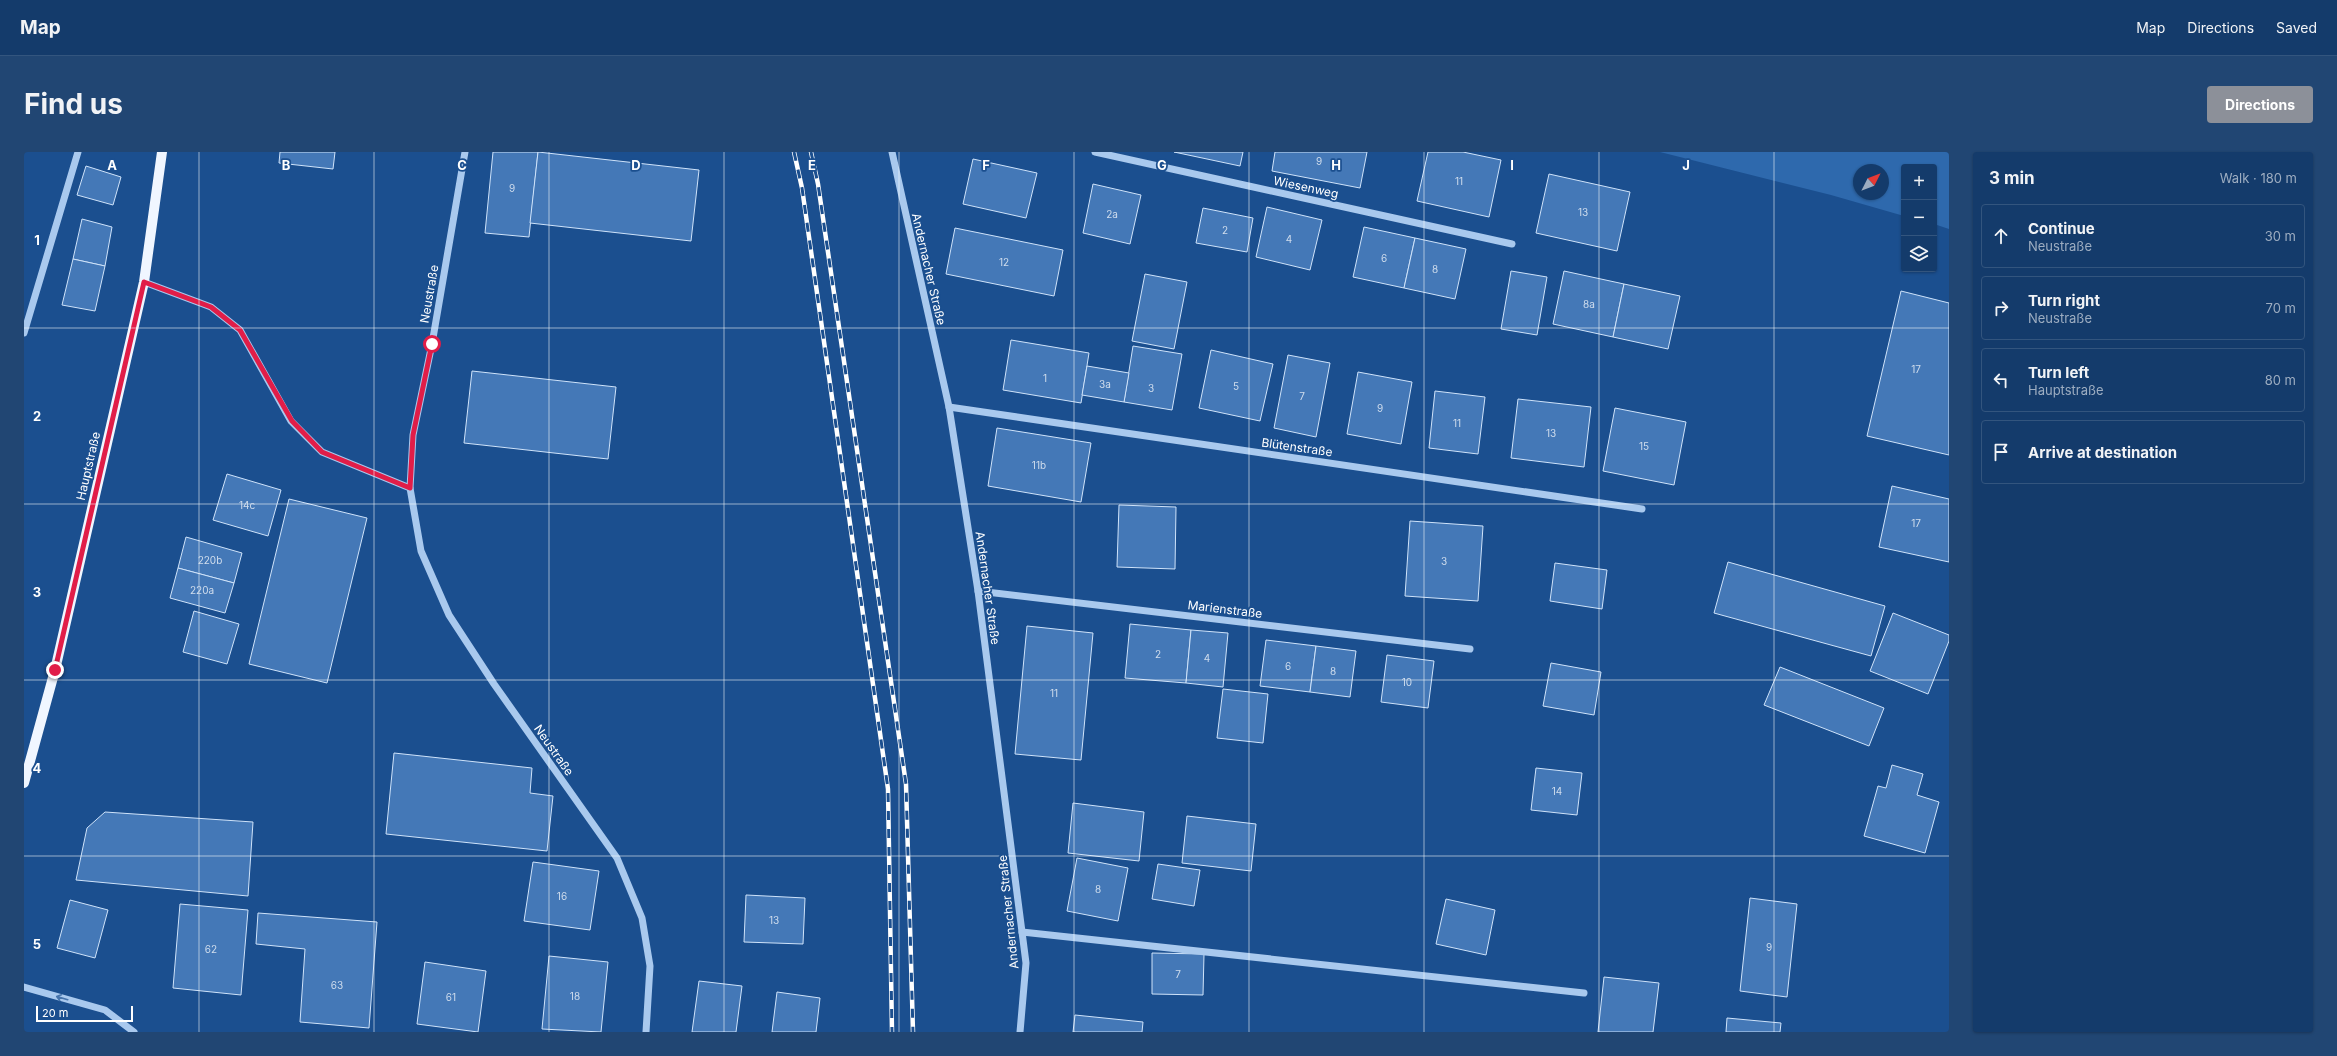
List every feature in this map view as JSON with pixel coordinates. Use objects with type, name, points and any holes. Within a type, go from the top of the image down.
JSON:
[{"type":"main road","name":"Hauptstraße","points":[[24,783],[55,670],[144,282],[162,152]]},
{"type":"street","points":[[24,333],[78,152]]},
{"type":"street","name":"Neustraße","points":[[465,152],[432,344],[413,435],[410,488],[421,551],[449,615],[494,684],[617,858],[642,918],[649,959],[646,1032]]},
{"type":"street","name":"Andernacher Straße","points":[[892,152],[949,407],[978,591],[1026,963],[1020,1032]]},
{"type":"street","name":"Wiesenweg","points":[[1095,152],[1512,244]]},
{"type":"street","points":[[144,282],[211,307],[240,330],[292,421],[322,452],[410,488]]},
{"type":"street","name":"Blütenstraße","points":[[949,407],[1642,509]]},
{"type":"street","name":"Marienstraße","points":[[978,591],[1470,649]]},
{"type":"street","points":[[1022,932],[1584,993]]},
{"type":"street","points":[[24,987],[105,1010],[134,1032]]},
{"type":"shaded area","points":[[1660,152],[1949,152],[1949,229],[1937,225],[1937,164],[1901,164],[1901,215],[1831,195]]},
{"type":"building","points":[[280,152],[335,152],[333,169],[279,163]]},
{"type":"building","points":[[493,152],[538,152],[529,237],[485,233]]},
{"type":"building","points":[[538,152],[699,170],[691,241],[530,223]]},
{"type":"building","points":[[1174,152],[1243,152],[1240,166]]},
{"type":"building","points":[[1275,152],[1367,152],[1360,188],[1272,171]]},
{"type":"building","points":[[1428,152],[1463,152],[1501,160],[1489,217],[1417,201]]},
{"type":"building","points":[[973,159],[1037,173],[1026,218],[963,204]]},
{"type":"building","points":[[86,166],[121,177],[113,205],[77,195]]},
{"type":"building","points":[[1549,174],[1630,192],[1617,251],[1536,233]]},
{"type":"building","points":[[1093,184],[1141,195],[1130,244],[1083,233]]},
{"type":"building","points":[[1267,207],[1322,220],[1310,270],[1256,257]]},
{"type":"building","points":[[1203,208],[1253,218],[1247,252],[1196,243]]},
{"type":"building","points":[[82,219],[112,227],[105,266],[73,259]]},
{"type":"building","points":[[1364,227],[1415,238],[1404,288],[1353,277]]},
{"type":"building","points":[[955,228],[1063,250],[1054,296],[946,274]]},
{"type":"building","points":[[1415,238],[1466,249],[1455,299],[1404,288]]},
{"type":"building","points":[[73,259],[105,266],[95,311],[62,305]]},
{"type":"building","points":[[1511,271],[1547,277],[1537,335],[1501,329]]},
{"type":"building","points":[[1564,271],[1624,284],[1613,337],[1553,324]]},
{"type":"building","points":[[1145,274],[1187,282],[1174,349],[1132,341]]},
{"type":"building","points":[[1624,284],[1680,296],[1668,349],[1613,337]]},
{"type":"building","points":[[1901,291],[1949,303],[1949,455],[1867,436]]},
{"type":"building","points":[[1011,340],[1089,353],[1081,403],[1003,390]]},
{"type":"building","points":[[1133,346],[1182,354],[1172,410],[1124,402]]},
{"type":"building","points":[[1211,350],[1273,364],[1260,421],[1199,408]]},
{"type":"building","points":[[1288,355],[1330,363],[1316,437],[1274,428]]},
{"type":"building","points":[[1087,366],[1129,373],[1124,402],[1082,395]]},
{"type":"building","points":[[472,371],[616,387],[608,459],[464,443]]},
{"type":"building","points":[[1358,372],[1412,382],[1401,444],[1347,434]]},
{"type":"building","points":[[1435,391],[1485,397],[1478,454],[1429,448]]},
{"type":"building","points":[[1518,399],[1591,407],[1584,467],[1511,458]]},
{"type":"building","points":[[1615,408],[1686,422],[1674,485],[1603,471]]},
{"type":"building","points":[[997,428],[1091,443],[1081,502],[988,486]]},
{"type":"building","points":[[227,474],[281,490],[268,536],[213,520]]},
{"type":"building","points":[[1892,486],[1949,499],[1949,562],[1879,547]]},
{"type":"building","points":[[289,499],[367,518],[327,683],[249,664]]},
{"type":"building","points":[[1119,505],[1176,507],[1175,569],[1117,567]]},
{"type":"building","points":[[1410,521],[1483,526],[1478,601],[1405,596]]},
{"type":"building","points":[[186,537],[242,553],[234,583],[178,568]]},
{"type":"building","points":[[1728,562],[1885,606],[1871,656],[1714,613]]},
{"type":"building","points":[[1555,563],[1607,570],[1602,609],[1550,601]]},
{"type":"building","points":[[178,568],[234,583],[225,613],[170,598]]},
{"type":"building","points":[[194,611],[239,624],[227,664],[183,652]]},
{"type":"building","points":[[1893,613],[1949,635],[1949,641],[1928,694],[1870,671]]},
{"type":"building","points":[[1130,624],[1191,630],[1186,683],[1125,678]]},
{"type":"building","points":[[1027,626],[1093,633],[1081,760],[1015,754]]},
{"type":"building","points":[[1191,630],[1228,633],[1223,687],[1186,683]]},
{"type":"building","points":[[1266,640],[1316,646],[1310,692],[1260,686]]},
{"type":"building","points":[[1316,646],[1356,651],[1350,697],[1310,692]]},
{"type":"building","points":[[1387,655],[1434,661],[1428,708],[1381,702]]},
{"type":"building","points":[[1551,663],[1601,672],[1594,715],[1543,706]]},
{"type":"building","points":[[1780,667],[1884,708],[1869,746],[1764,705]]},
{"type":"building","points":[[1223,689],[1268,694],[1263,743],[1217,738]]},
{"type":"building","points":[[394,753],[532,768],[530,793],[553,796],[547,851],[386,834]]},
{"type":"building","points":[[1892,765],[1923,774],[1917,795],[1939,802],[1925,853],[1864,836],[1878,786],[1886,788]]},
{"type":"building","points":[[1536,768],[1582,773],[1577,815],[1531,810]]},
{"type":"building","points":[[1073,803],[1144,812],[1139,861],[1068,853]]},
{"type":"building","points":[[105,812],[253,822],[248,896],[76,880],[87,828]]},
{"type":"building","points":[[1187,816],[1256,824],[1251,871],[1182,863]]},
{"type":"building","points":[[1077,858],[1128,868],[1118,921],[1067,911]]},
{"type":"building","points":[[533,862],[599,871],[590,930],[524,921]]},
{"type":"building","points":[[1158,864],[1200,870],[1194,906],[1152,899]]},
{"type":"building","points":[[746,895],[805,898],[803,944],[744,942]]},
{"type":"building","points":[[1750,898],[1797,904],[1787,997],[1740,991]]},
{"type":"building","points":[[1446,899],[1495,910],[1486,955],[1436,944]]},
{"type":"building","points":[[70,900],[108,910],[95,958],[57,948]]},
{"type":"building","points":[[180,904],[248,910],[241,995],[173,988]]},
{"type":"building","points":[[258,913],[377,922],[369,1028],[300,1022],[305,949],[256,944]]},
{"type":"building","points":[[1152,953],[1204,954],[1203,995],[1152,994]]},
{"type":"building","points":[[549,956],[608,962],[601,1032],[542,1029]]},
{"type":"building","points":[[425,962],[486,971],[478,1032],[417,1024]]},
{"type":"building","points":[[1604,977],[1659,983],[1653,1032],[1598,1032]]},
{"type":"building","points":[[699,981],[742,986],[736,1032],[692,1032]]},
{"type":"building","points":[[777,992],[820,998],[816,1032],[772,1032]]},
{"type":"building","points":[[1075,1015],[1143,1022],[1142,1032],[1073,1032]]},
{"type":"building","points":[[1727,1018],[1781,1023],[1780,1032],[1726,1032]]},
{"type":"railway","points":[[794,152],[802,188],[888,789],[892,1032]]},
{"type":"railway","points":[[811,152],[818,184],[906,784],[913,1032]]},
{"type":"route","points":[[55,670],[144,282],[211,307],[240,330],[292,421],[322,452],[410,488],[413,435],[432,344]]}]
